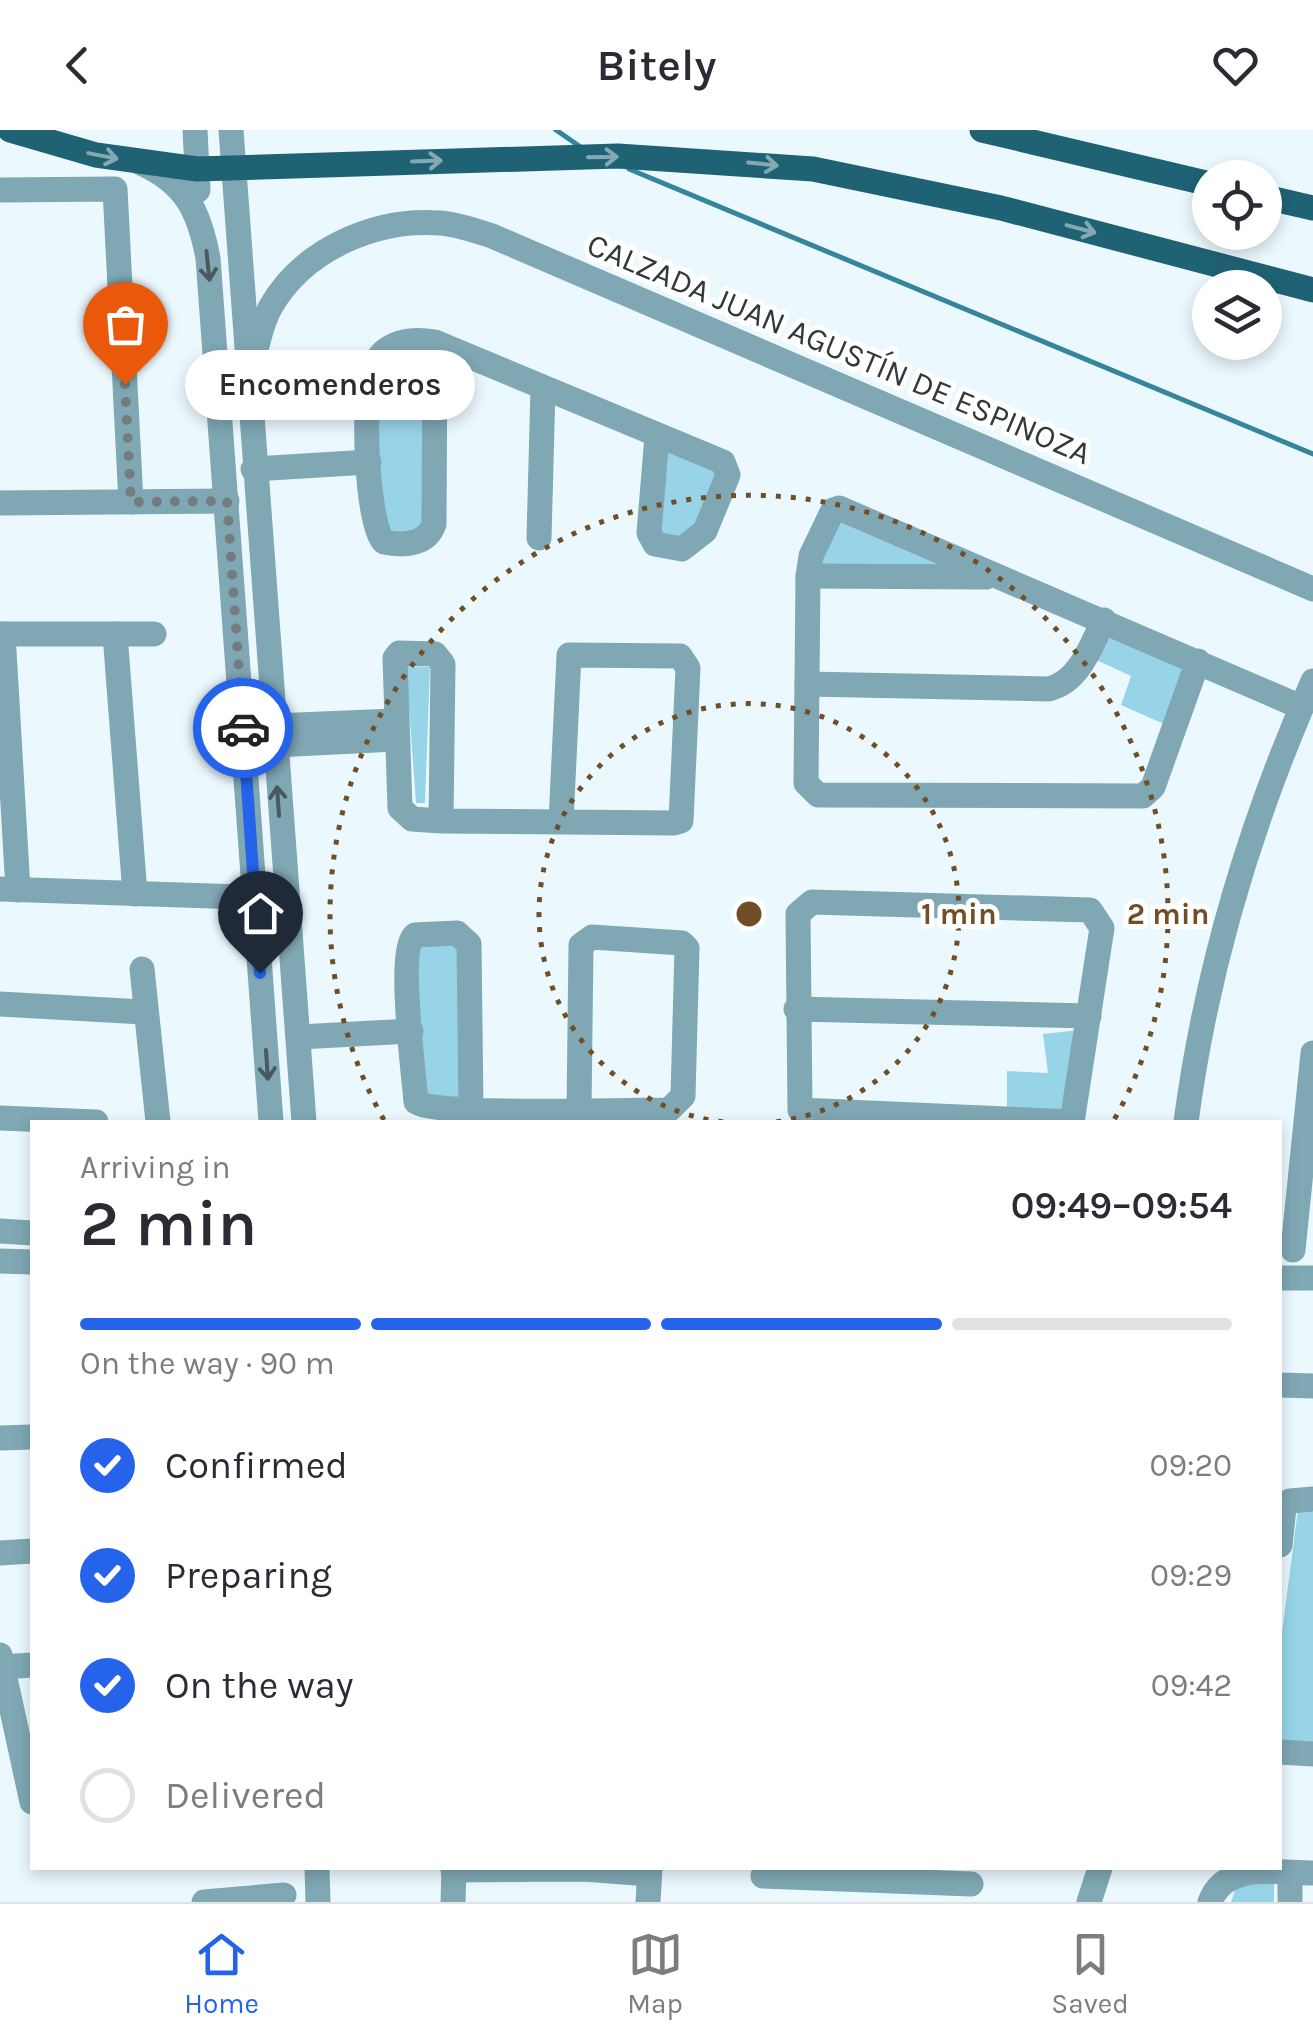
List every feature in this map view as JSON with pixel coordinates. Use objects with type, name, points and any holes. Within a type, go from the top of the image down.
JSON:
[{"type":"main road","points":[[10,130],[141,163],[233,171],[540,157],[666,157],[813,169],[876,180],[1313,290]]},
{"type":"main road","points":[[982,130],[1192,180]]},
{"type":"main road","points":[[1282,201],[1313,208]]},
{"type":"street","points":[[194,130],[219,393],[271,1120]]},
{"type":"street","points":[[231,130],[304,1120]]},
{"type":"street","points":[[141,163],[174,181],[190,198],[201,222]]},
{"type":"street","points":[[0,190],[115,189],[131,502]]},
{"type":"street","name":"CALZADA JUAN AGUSTÍN DE ESPINOZA","points":[[247,388],[270,308],[300,270],[331,247],[370,231],[403,224],[442,223],[492,236],[1313,589]]},
{"type":"street","points":[[435,342],[435,508],[427,537],[396,545],[378,536],[369,462],[366,385],[374,364],[386,349],[406,340],[435,342],[657,436],[728,468],[705,531],[682,549],[655,544],[649,533],[657,436]]},
{"type":"street","points":[[219,393],[247,388]]},
{"type":"street","points":[[539,538],[543,388]]},
{"type":"street","points":[[253,469],[369,462]]},
{"type":"street","points":[[0,503],[227,501]]},
{"type":"street","points":[[1198,661],[1153,787],[1142,796],[818,794],[806,783],[808,576],[833,510],[839,508],[996,578],[1104,620],[1198,661],[1301,708]]},
{"type":"street","points":[[808,576],[996,578]]},
{"type":"street","points":[[807,684],[1049,689],[1064,686],[1074,676],[1104,620]]},
{"type":"street","points":[[154,634],[2,634],[9,889],[285,899]]},
{"type":"street","points":[[115,634],[136,894]]},
{"type":"street","points":[[440,821],[444,664],[435,654],[404,652],[395,658],[400,808],[412,819],[440,821],[674,823],[684,816],[688,668],[680,656],[569,655],[560,822]]},
{"type":"street","points":[[1186,1120],[1192,1074],[1233,898],[1313,681]]},
{"type":"street","points":[[274,736],[395,730]]},
{"type":"street","points":[[1005,1120],[804,1114],[796,1105],[798,914],[812,902],[1090,910],[1102,928],[1072,1120]]},
{"type":"street","points":[[471,1109],[469,944],[457,932],[415,935],[409,940],[410,1031],[418,1106],[471,1109],[579,1110],[669,1110],[681,1101],[687,948],[682,943],[592,937],[580,944],[579,1110]]},
{"type":"street","points":[[142,969],[143,1012],[158,1120]]},
{"type":"street","points":[[0,1004],[143,1012]]},
{"type":"street","points":[[796,1009],[1088,1016]]},
{"type":"street","points":[[299,1037],[410,1031]]},
{"type":"street","points":[[1295,1250],[1313,1052]]},
{"type":"street","points":[[0,1118],[48,1120]]},
{"type":"street","points":[[0,1231],[30,1232]]},
{"type":"street","points":[[0,1260],[30,1262]]},
{"type":"street","points":[[1282,1278],[1313,1278]]},
{"type":"street","points":[[1282,1385],[1313,1386]]},
{"type":"street","points":[[0,1438],[30,1437]]},
{"type":"street","points":[[1282,1526],[1284,1508],[1290,1501],[1313,1499]]},
{"type":"street","points":[[0,1553],[30,1551]]},
{"type":"street","points":[[30,1665],[1,1661],[30,1793]]},
{"type":"street","points":[[1282,1752],[1313,1754]]},
{"type":"street","points":[[204,1902],[284,1898],[284,1870]]},
{"type":"street","points":[[317,1870],[318,1902]]},
{"type":"street","points":[[453,1902],[454,1870]]},
{"type":"street","points":[[616,1870],[649,1871],[648,1902]]},
{"type":"street","points":[[1089,1902],[1099,1870]]},
{"type":"street","points":[[1216,1891],[1234,1874],[1302,1873],[1290,1902]]},
{"type":"street","points":[[763,1882],[971,1885]]},
{"type":"shaded area","points":[[431,347],[424,535],[383,535],[376,371],[386,353]]},
{"type":"shaded area","points":[[662,443],[725,468],[695,538],[660,542]]},
{"type":"shaded area","points":[[838,514],[980,574],[811,572]]},
{"type":"shaded area","points":[[1105,626],[1195,660],[1166,725],[1121,705],[1131,676],[1090,657]]},
{"type":"shaded area","points":[[406,666],[430,667],[425,803],[416,803]]},
{"type":"shaded area","points":[[457,937],[467,1107],[419,1101],[418,938]]},
{"type":"shaded area","points":[[1079,1030],[1065,1117],[1007,1120],[1007,1071],[1048,1073],[1043,1034]]},
{"type":"shaded area","points":[[1298,1509],[1313,1509],[1313,1742],[1282,1741],[1282,1633]]},
{"type":"shaded area","points":[[1274,1884],[1274,1902],[1231,1902],[1237,1885]]},
{"type":"waterway","points":[[556,130],[582,148]]},
{"type":"waterway","points":[[629,169],[1313,454]]},
{"type":"way so far","points":[[125,384],[131,502],[227,501],[243,728]]},
{"type":"place","name":"Encomenderos","points":[[125,384]]},
{"type":"route","points":[[243,728],[260,973]]}]
